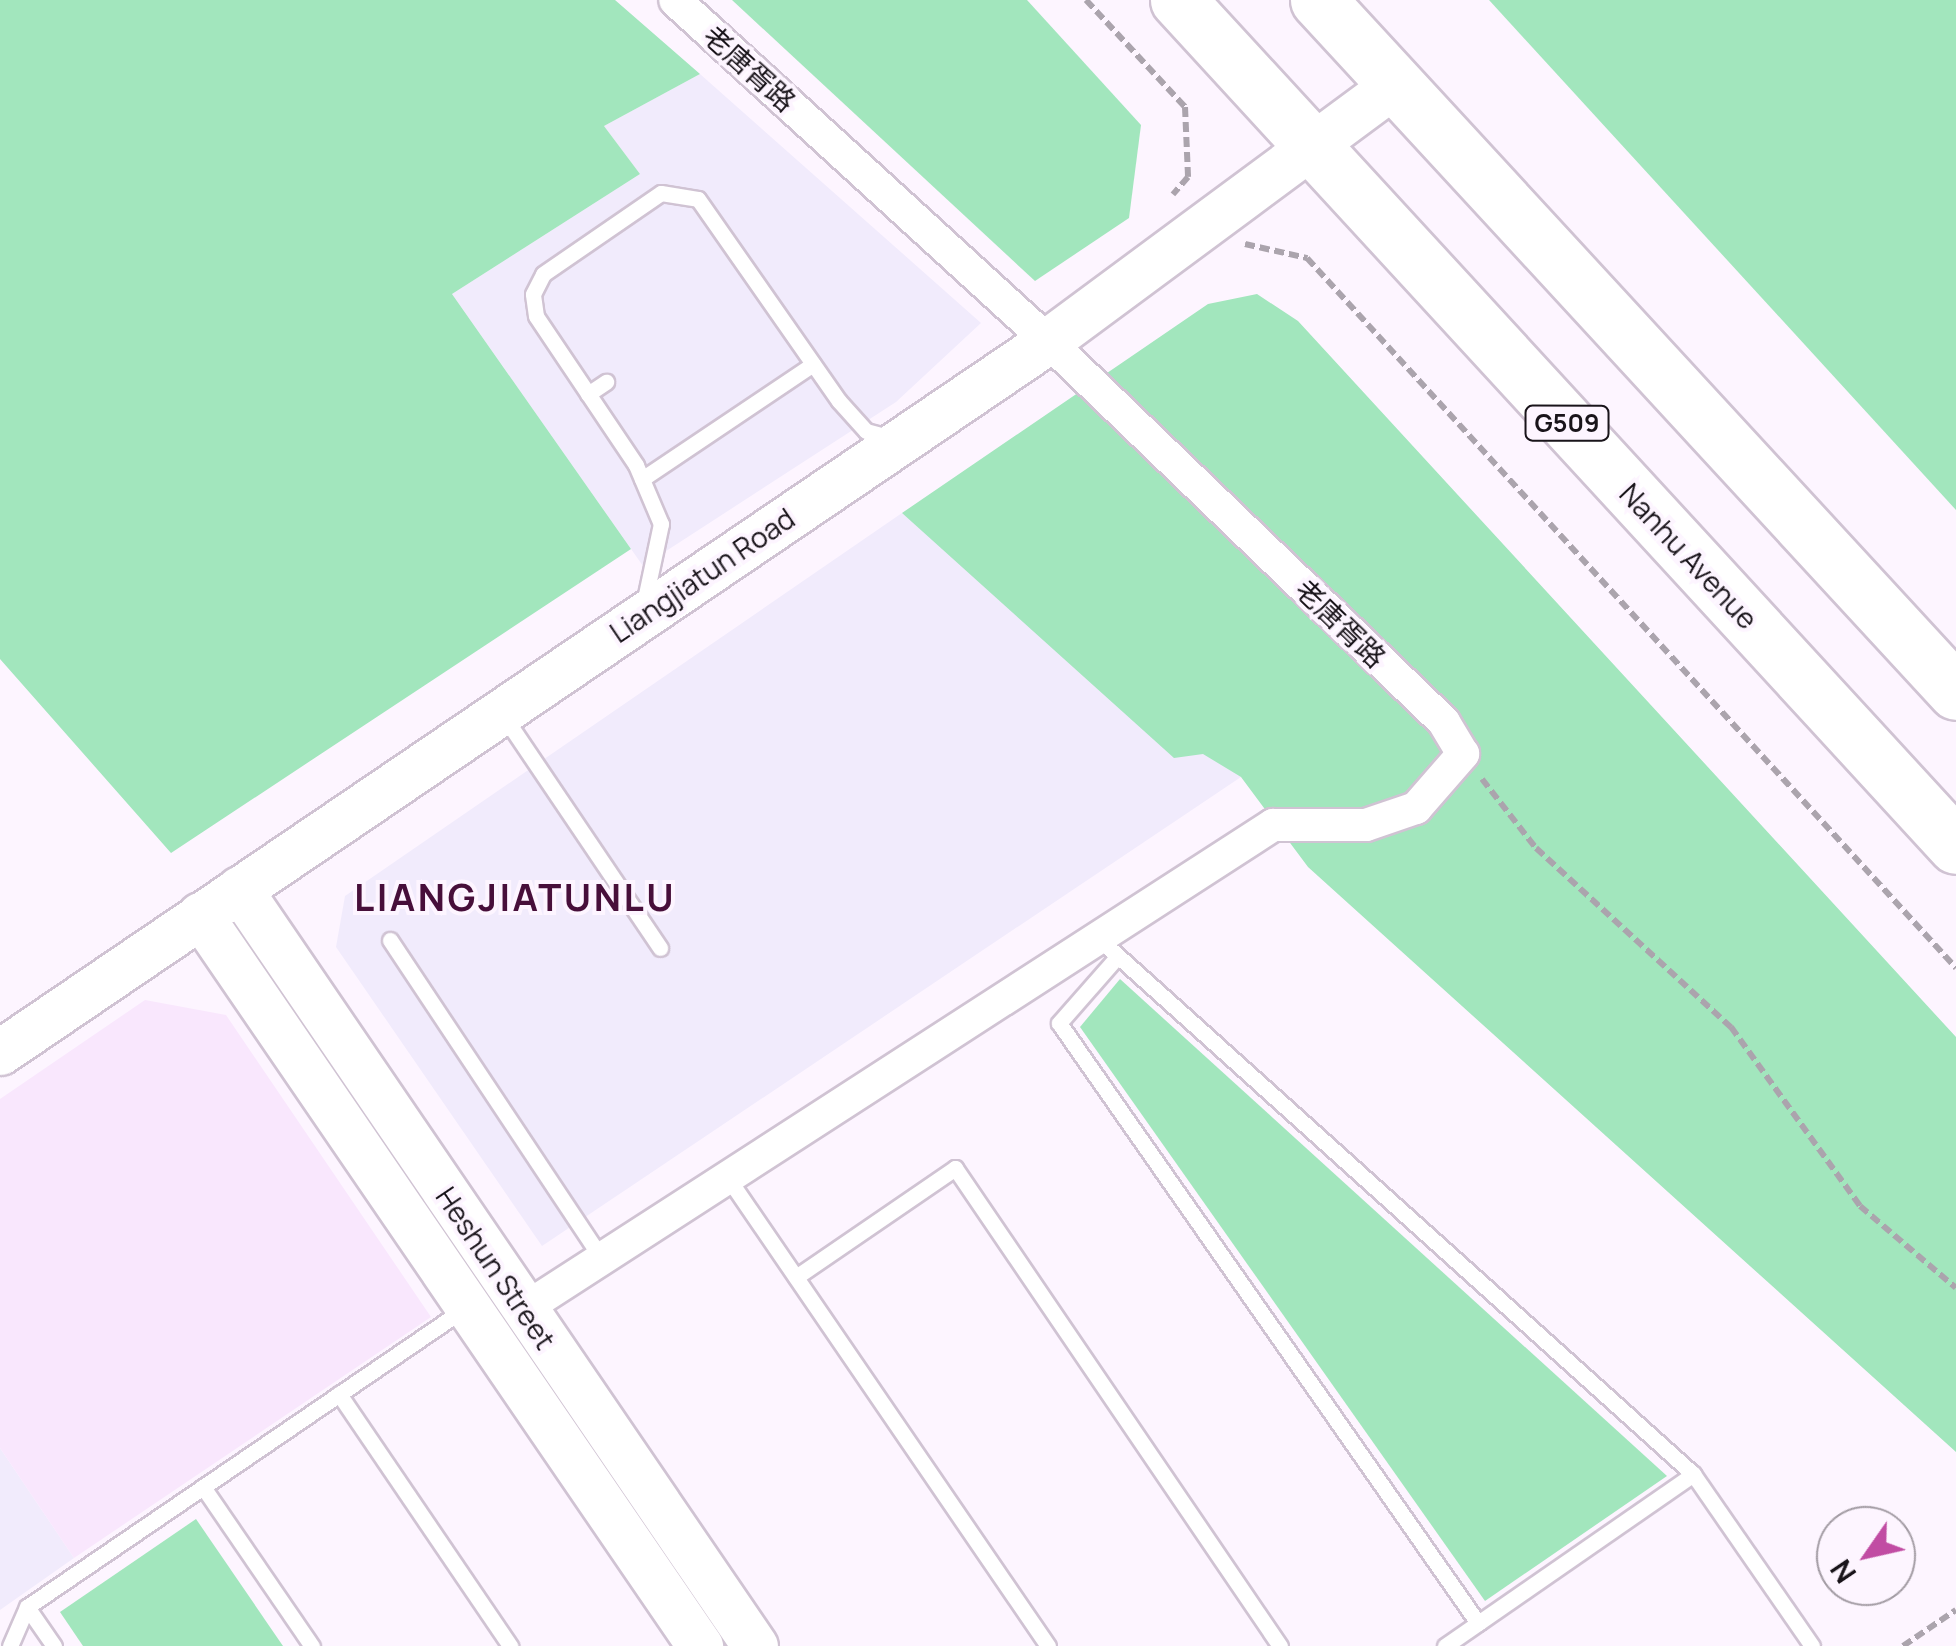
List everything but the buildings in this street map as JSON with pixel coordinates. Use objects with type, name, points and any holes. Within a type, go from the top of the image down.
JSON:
[{"type":"highway","name":"Nanhu Avenue","points":[[1178,0],[1956,846]]},
{"type":"highway","points":[[1318,0],[1956,692]]},
{"type":"street","name":"老唐胥路","points":[[675,0],[1048,341],[1444,722],[1463,754]]},
{"type":"street","name":"Liangjiatun Road","points":[[0,1052],[1048,341],[1315,150],[1394,84]]},
{"type":"street","points":[[524,1310],[728,1178],[1108,948],[1273,825],[1366,825],[1416,808],[1463,754]]},
{"type":"street","name":"Heshun Street","points":[[238,888],[755,1646]]},
{"type":"street","name":"Heshun Street","points":[[200,915],[700,1646]]},
{"type":"lane","points":[[635,621],[657,571],[660,524],[642,479],[536,316],[533,294],[543,274],[602,233],[662,193],[680,192],[698,199],[751,283],[866,430],[902,440]]},
{"type":"lane","points":[[642,479],[812,364]]},
{"type":"lane","points":[[588,394],[606,382]]},
{"type":"lane","points":[[500,712],[660,948]]},
{"type":"lane","points":[[390,940],[602,1259]]},
{"type":"lane","points":[[1478,1623],[1059,1024],[1108,948],[1693,1474],[1812,1646]]},
{"type":"lane","points":[[796,1277],[956,1168],[1280,1646]]},
{"type":"lane","points":[[728,1178],[1048,1646]]},
{"type":"lane","points":[[10,1646],[27,1607],[468,1306]]},
{"type":"lane","points":[[340,1394],[510,1646]]},
{"type":"lane","points":[[1445,1646],[1693,1474]]},
{"type":"lane","points":[[203,1487],[312,1646]]},
{"type":"lane","points":[[27,1607],[54,1646]]},
{"type":"path","points":[[1086,0],[1185,108],[1188,177]]},
{"type":"path","points":[[1243,244],[1307,258],[1956,968]]},
{"type":"path","points":[[1463,754],[1536,848],[1731,1026],[1860,1206],[1956,1288]]},
{"type":"path","points":[[1903,1646],[1956,1610]]},
{"type":"shaded area","points":[[700,74],[981,323],[896,402],[643,566],[452,294],[640,174],[604,126]]},
{"type":"shaded area","points":[[902,513],[1241,777],[542,1246],[336,947],[345,896]]},
{"type":"shaded area","points":[[145,1000],[226,1015],[431,1317],[74,1558],[0,1448],[0,1099]]},
{"type":"shaded area","points":[[0,1448],[74,1558],[0,1610]]},
{"type":"green space","points":[[0,0],[615,0],[700,74],[604,126],[640,174],[452,294],[631,549],[171,853],[0,659]]},
{"type":"green space","points":[[732,0],[1027,0],[1141,125],[1129,218],[1035,281]]},
{"type":"green space","points":[[1489,0],[1956,0],[1956,510]]},
{"type":"green space","points":[[1257,294],[1298,321],[1956,1037],[1956,1452],[1308,867],[1241,777],[1203,754],[1174,758],[902,513],[1208,304]]},
{"type":"green space","points":[[1120,979],[1667,1476],[1485,1601],[1080,1027]]},
{"type":"green space","points":[[196,1519],[283,1646],[83,1646],[60,1612]]},
{"type":"district","name":"LIANGJIATUNLU","points":[[515,897]]}]
